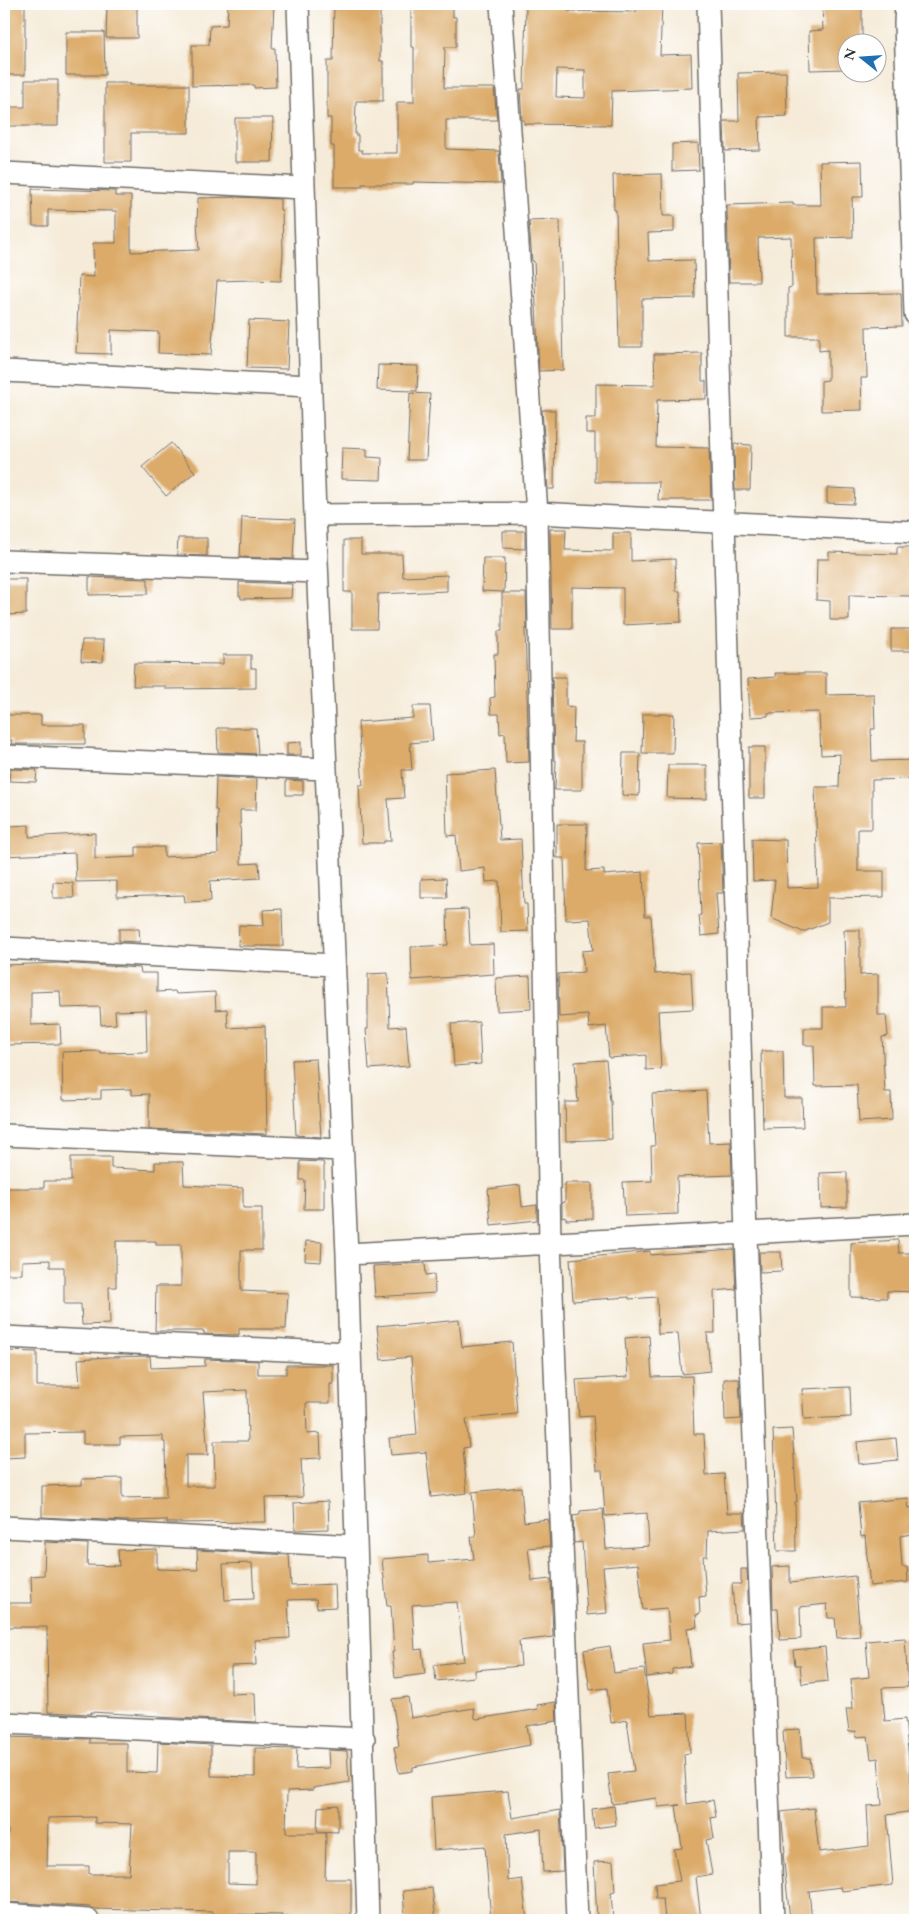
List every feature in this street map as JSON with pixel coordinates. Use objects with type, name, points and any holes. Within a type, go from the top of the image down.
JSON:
[{"type":"street","points":[[298,4],[317,572],[347,1254],[364,1739],[368,1920]]},
{"type":"street","points":[[501,4],[537,513],[550,1243],[577,1920]]},
{"type":"street","points":[[708,4],[746,1235],[772,1920]]},
{"type":"street","points":[[906,4],[904,23],[915,314]]},
{"type":"street","points":[[4,173],[304,188]]},
{"type":"street","points":[[4,370],[310,386]]},
{"type":"street","points":[[315,515],[537,513],[915,532]]},
{"type":"street","points":[[4,561],[317,572]]},
{"type":"street","points":[[4,756],[326,769]]},
{"type":"street","points":[[4,948],[334,965]]},
{"type":"street","points":[[4,1136],[342,1150]]},
{"type":"street","points":[[347,1254],[746,1235],[915,1224]]},
{"type":"street","points":[[4,1337],[350,1353]]},
{"type":"street","points":[[4,1527],[356,1546]]},
{"type":"street","points":[[4,1723],[364,1739]]},
{"type":"street","points":[[4,1914],[88,1920]]},
{"type":"building","points":[[4,4],[25,4],[25,75],[4,75]]},
{"type":"building","points":[[107,4],[137,4],[137,38],[106,38]]},
{"type":"building","points":[[228,4],[274,4],[272,48],[275,48],[276,87],[254,88],[254,85],[192,86],[192,45],[209,45],[210,26],[227,25]]},
{"type":"building","points":[[334,4],[380,4],[380,61],[383,61],[383,101],[356,101],[355,135],[358,135],[358,150],[362,150],[362,153],[397,153],[397,102],[414,102],[414,47],[411,47],[411,4],[453,4],[453,17],[456,17],[456,47],[445,47],[444,88],[494,88],[497,120],[446,120],[446,149],[499,151],[501,184],[413,182],[413,184],[362,184],[362,187],[334,187],[334,146],[331,146],[331,118],[327,118],[327,61],[333,61]]},
{"type":"building","points":[[526,4],[568,4],[568,11],[636,12],[636,4],[662,4],[660,55],[691,54],[692,88],[612,91],[611,125],[524,124],[524,120],[522,120],[520,89],[524,89]],"holes":[[[557,69],[585,70],[585,98],[556,97]]]},
{"type":"building","points":[[822,4],[862,4],[862,32],[836,32],[836,69],[810,70],[809,31],[823,30]]},
{"type":"building","points":[[66,32],[104,32],[105,75],[66,75]]},
{"type":"building","points":[[786,72],[787,116],[759,117],[760,150],[725,151],[724,121],[739,121],[738,73]]},
{"type":"building","points":[[25,80],[58,80],[58,126],[4,126],[4,107],[25,107]]},
{"type":"building","points":[[105,83],[189,85],[189,133],[131,133],[131,162],[105,162]]},
{"type":"building","points":[[235,118],[273,118],[272,162],[235,162]]},
{"type":"building","points":[[698,143],[699,170],[672,171],[672,144]]},
{"type":"building","points":[[862,161],[863,197],[852,197],[853,237],[816,238],[817,294],[901,293],[902,326],[866,327],[867,378],[861,378],[862,410],[821,411],[821,381],[828,380],[828,350],[819,351],[819,337],[788,337],[788,288],[792,287],[791,237],[758,238],[759,282],[729,282],[727,205],[793,203],[793,205],[821,205],[820,162]]},
{"type":"building","points":[[662,174],[663,216],[674,216],[674,232],[648,233],[649,261],[694,260],[695,298],[642,299],[642,347],[619,347],[616,210],[614,210],[613,175]]},
{"type":"building","points":[[32,189],[115,191],[115,196],[131,196],[131,252],[199,250],[198,198],[280,199],[283,253],[281,281],[217,281],[211,355],[158,353],[159,332],[111,330],[111,354],[76,353],[79,276],[94,277],[93,243],[116,243],[116,211],[48,210],[48,226],[33,226]]},
{"type":"building","points":[[560,220],[563,370],[539,371],[534,261],[532,261],[529,221]]},
{"type":"building","points":[[249,320],[289,322],[287,369],[247,368]]},
{"type":"building","points":[[702,353],[702,381],[706,381],[706,399],[657,400],[656,447],[709,448],[711,500],[658,500],[659,482],[595,482],[595,433],[586,433],[586,418],[596,418],[596,384],[655,385],[654,354]]},
{"type":"building","points":[[378,365],[418,366],[417,391],[377,390]]},
{"type":"building","points":[[410,393],[430,394],[426,460],[407,460]]},
{"type":"building","points":[[542,410],[555,410],[554,489],[548,489]]},
{"type":"building","points":[[171,443],[195,472],[166,496],[142,467]]},
{"type":"building","points":[[734,444],[751,445],[750,490],[735,490]]},
{"type":"building","points":[[342,448],[367,449],[367,457],[382,458],[381,480],[341,479]]},
{"type":"building","points":[[827,488],[855,489],[854,504],[827,503]]},
{"type":"building","points":[[242,517],[295,519],[293,559],[240,557]]},
{"type":"building","points":[[550,529],[566,529],[565,550],[613,551],[613,533],[631,533],[631,561],[675,559],[676,591],[680,591],[681,622],[623,625],[623,588],[572,587],[572,629],[552,629]]},
{"type":"building","points":[[503,531],[525,531],[525,549],[503,548]]},
{"type":"building","points":[[178,538],[207,538],[207,556],[177,555]]},
{"type":"building","points":[[344,540],[361,540],[361,554],[402,554],[403,577],[447,575],[447,591],[378,594],[377,629],[352,629],[352,592],[344,592]]},
{"type":"building","points":[[897,547],[912,547],[911,596],[849,595],[849,620],[830,620],[830,601],[816,600],[817,559],[829,559],[829,552],[897,554]]},
{"type":"building","points":[[483,558],[505,558],[504,592],[482,591]]},
{"type":"building","points":[[89,577],[148,579],[148,594],[89,595]]},
{"type":"building","points":[[6,579],[26,579],[26,614],[6,615]]},
{"type":"building","points":[[239,582],[292,584],[291,598],[241,599],[241,596],[239,596]]},
{"type":"building","points":[[502,593],[526,593],[527,629],[525,629],[529,762],[506,763],[505,733],[500,734],[499,714],[491,714],[490,698],[495,697],[494,654],[498,654],[498,631],[502,631]]},
{"type":"building","points":[[891,629],[915,629],[915,651],[891,651]]},
{"type":"building","points":[[82,640],[104,640],[103,662],[81,661]]},
{"type":"building","points":[[223,655],[251,655],[251,668],[256,668],[256,688],[165,689],[165,686],[133,686],[134,663],[223,664]]},
{"type":"building","points":[[775,673],[826,673],[826,695],[874,694],[875,729],[871,729],[872,761],[915,760],[915,779],[872,780],[872,829],[858,829],[858,871],[884,871],[884,897],[828,898],[828,922],[803,932],[771,918],[775,880],[753,881],[752,839],[786,840],[787,888],[818,887],[815,787],[839,787],[840,754],[821,755],[819,712],[768,713],[768,716],[750,717],[748,679],[776,677]]},
{"type":"building","points":[[552,677],[566,677],[566,706],[574,707],[573,742],[582,742],[582,790],[555,790],[556,760],[554,760]]},
{"type":"building","points":[[413,706],[430,706],[433,741],[410,743],[412,770],[402,770],[404,798],[388,799],[391,841],[384,841],[384,843],[362,843],[359,785],[363,785],[358,722],[413,718]]},
{"type":"building","points":[[643,714],[674,714],[673,753],[642,753]]},
{"type":"building","points":[[4,715],[41,715],[41,725],[85,725],[85,744],[11,744],[12,740],[4,740]]},
{"type":"building","points":[[217,728],[256,728],[258,754],[218,752]]},
{"type":"building","points":[[301,742],[301,755],[287,755],[287,743]]},
{"type":"building","points":[[749,747],[765,747],[765,798],[749,798]]},
{"type":"building","points":[[623,753],[640,753],[639,796],[622,795]]},
{"type":"building","points":[[668,765],[707,765],[707,799],[667,798]]},
{"type":"building","points":[[10,769],[37,770],[36,782],[9,781]]},
{"type":"building","points":[[495,770],[500,840],[521,839],[524,904],[527,904],[528,931],[501,932],[499,881],[486,882],[485,868],[459,871],[456,835],[447,836],[445,773]]},
{"type":"building","points":[[216,777],[257,779],[256,810],[240,810],[241,864],[259,863],[260,878],[210,881],[211,901],[185,902],[184,895],[117,897],[117,881],[76,882],[75,853],[4,856],[4,829],[10,829],[10,826],[29,825],[29,837],[95,833],[95,859],[136,857],[136,847],[164,847],[164,857],[218,854],[217,810],[215,810]]},
{"type":"building","points":[[286,780],[303,781],[303,795],[286,795]]},
{"type":"building","points":[[557,824],[587,824],[586,871],[604,870],[604,875],[643,872],[645,916],[651,916],[655,974],[691,972],[693,1009],[658,1011],[661,1069],[646,1070],[646,1055],[609,1058],[606,1026],[589,1028],[588,1015],[559,1017],[558,974],[584,972],[582,951],[593,950],[590,919],[566,920],[564,858],[557,858]]},
{"type":"building","points":[[721,842],[723,893],[716,893],[719,934],[701,936],[698,843]]},
{"type":"building","points":[[446,878],[447,898],[421,898],[421,879]]},
{"type":"building","points":[[53,882],[73,883],[74,898],[53,898]]},
{"type":"building","points":[[282,909],[283,946],[238,946],[239,925],[264,926],[263,910]]},
{"type":"building","points":[[468,909],[470,945],[493,944],[494,974],[412,980],[411,947],[448,945],[447,910]]},
{"type":"building","points":[[119,929],[139,929],[140,942],[119,941]]},
{"type":"building","points":[[844,930],[860,930],[860,975],[878,974],[878,1015],[886,1015],[888,1036],[882,1037],[885,1092],[891,1092],[892,1120],[859,1122],[857,1085],[815,1086],[814,1045],[804,1045],[804,1028],[823,1028],[823,1007],[846,1007]]},
{"type":"building","points":[[59,963],[140,968],[141,973],[157,973],[157,992],[175,991],[176,994],[215,992],[216,1010],[227,1009],[228,1028],[265,1026],[267,1134],[149,1129],[149,1094],[132,1095],[132,1089],[101,1090],[101,1099],[63,1100],[62,1052],[147,1052],[146,1010],[115,1011],[116,1024],[101,1025],[100,1007],[61,1008],[60,991],[31,992],[31,1025],[60,1024],[61,1044],[4,1045],[4,965]]},
{"type":"building","points":[[388,973],[390,1027],[406,1026],[409,1066],[369,1069],[366,1029],[368,1029],[368,974]]},
{"type":"building","points":[[530,976],[531,1009],[497,1011],[496,978]]},
{"type":"building","points":[[479,1022],[481,1064],[454,1066],[451,1024]]},
{"type":"building","points":[[761,1051],[783,1051],[784,1098],[802,1098],[803,1127],[763,1128]]},
{"type":"building","points":[[316,1059],[321,1137],[296,1135],[292,1060]]},
{"type":"building","points":[[606,1060],[611,1101],[612,1139],[566,1141],[565,1102],[578,1102],[575,1062]]},
{"type":"building","points":[[706,1091],[709,1143],[731,1142],[732,1175],[677,1177],[678,1214],[625,1216],[623,1182],[652,1181],[651,1146],[655,1146],[652,1094]]},
{"type":"building","points":[[71,1157],[111,1157],[111,1168],[155,1170],[155,1162],[183,1162],[184,1185],[243,1188],[243,1208],[262,1208],[262,1250],[241,1250],[241,1291],[288,1293],[286,1329],[239,1329],[239,1335],[204,1334],[204,1331],[155,1331],[156,1286],[181,1286],[181,1245],[156,1245],[156,1241],[116,1241],[116,1287],[109,1287],[110,1324],[82,1325],[81,1304],[64,1304],[64,1267],[50,1267],[50,1260],[22,1261],[22,1274],[7,1274],[7,1234],[4,1234],[4,1188],[44,1188],[44,1181],[71,1181]]},
{"type":"building","points":[[300,1161],[323,1162],[324,1209],[304,1209],[305,1180],[300,1180]]},
{"type":"building","points":[[847,1172],[847,1207],[821,1208],[820,1173]]},
{"type":"building","points":[[565,1183],[592,1183],[592,1219],[566,1220],[566,1217],[562,1218],[562,1203],[565,1202]]},
{"type":"building","points":[[520,1185],[522,1207],[537,1205],[537,1220],[491,1225],[488,1189]]},
{"type":"building","points":[[898,1240],[899,1253],[915,1253],[915,1292],[887,1291],[887,1298],[851,1297],[851,1243]]},
{"type":"building","points":[[306,1241],[322,1242],[321,1262],[305,1261]]},
{"type":"building","points":[[734,1249],[736,1289],[714,1291],[715,1333],[707,1333],[710,1371],[682,1374],[678,1333],[658,1334],[657,1297],[573,1301],[570,1259],[650,1251],[650,1255]]},
{"type":"building","points":[[759,1252],[781,1252],[782,1271],[760,1272]]},
{"type":"building","points":[[425,1263],[426,1275],[434,1274],[435,1293],[375,1297],[373,1266]]},
{"type":"building","points":[[459,1320],[462,1347],[512,1342],[517,1414],[466,1419],[469,1447],[463,1448],[467,1493],[431,1497],[426,1452],[391,1455],[389,1438],[417,1435],[411,1357],[381,1360],[377,1326],[398,1324],[398,1326]]},
{"type":"building","points":[[649,1336],[652,1377],[692,1376],[694,1434],[704,1434],[706,1475],[724,1474],[727,1513],[744,1513],[745,1529],[708,1531],[707,1556],[703,1556],[706,1596],[699,1597],[700,1614],[696,1615],[697,1627],[687,1628],[691,1666],[672,1669],[672,1674],[647,1677],[643,1643],[670,1640],[667,1608],[643,1610],[638,1564],[603,1567],[607,1613],[587,1615],[582,1542],[574,1543],[573,1516],[580,1515],[580,1511],[603,1509],[606,1549],[649,1546],[647,1513],[605,1516],[602,1470],[597,1470],[593,1416],[579,1417],[576,1380],[628,1377],[625,1338]]},
{"type":"building","points":[[7,1351],[37,1352],[37,1386],[80,1386],[78,1359],[150,1356],[151,1368],[205,1366],[205,1359],[258,1361],[258,1374],[286,1374],[286,1365],[333,1365],[330,1403],[306,1403],[307,1434],[320,1433],[321,1458],[301,1459],[303,1497],[265,1498],[266,1522],[167,1523],[167,1520],[125,1521],[42,1517],[42,1486],[82,1485],[82,1479],[122,1478],[122,1498],[166,1497],[165,1442],[163,1442],[163,1436],[120,1437],[120,1444],[83,1444],[83,1432],[25,1433],[25,1457],[4,1458],[4,1364],[7,1364]],"holes":[[[247,1390],[248,1441],[214,1441],[215,1486],[186,1486],[186,1455],[208,1455],[203,1392]]]},
{"type":"building","points":[[724,1379],[739,1379],[741,1419],[725,1420]]},
{"type":"building","points":[[850,1387],[851,1417],[804,1419],[802,1389]]},
{"type":"building","points":[[792,1429],[797,1502],[795,1502],[796,1551],[777,1551],[773,1430]]},
{"type":"building","points":[[896,1438],[898,1460],[859,1464],[857,1442]]},
{"type":"building","points":[[521,1487],[524,1522],[548,1519],[550,1546],[528,1548],[532,1581],[551,1579],[553,1637],[519,1641],[521,1666],[475,1670],[475,1677],[436,1681],[434,1665],[464,1661],[457,1602],[412,1605],[415,1650],[422,1649],[425,1674],[395,1678],[392,1652],[394,1652],[391,1606],[387,1606],[382,1559],[428,1555],[428,1563],[474,1559],[471,1537],[476,1537],[472,1492]]},
{"type":"building","points":[[908,1498],[909,1508],[914,1507],[915,1525],[911,1525],[912,1534],[900,1536],[902,1567],[907,1567],[908,1582],[870,1586],[865,1536],[861,1537],[858,1503]]},
{"type":"building","points":[[328,1501],[329,1529],[295,1530],[294,1503]]},
{"type":"building","points":[[45,1542],[88,1544],[87,1565],[119,1566],[118,1550],[157,1549],[157,1569],[198,1570],[197,1550],[289,1555],[291,1586],[335,1584],[336,1607],[317,1608],[316,1599],[288,1600],[290,1638],[255,1640],[256,1665],[231,1666],[231,1694],[255,1693],[256,1722],[91,1712],[91,1714],[48,1712],[47,1627],[5,1627],[4,1622],[4,1603],[32,1603],[31,1576],[44,1575]],"holes":[[[252,1563],[254,1599],[225,1600],[223,1564]]]},
{"type":"building","points":[[790,1566],[790,1583],[855,1576],[860,1636],[837,1638],[835,1618],[828,1618],[827,1604],[800,1607],[801,1639],[780,1640],[778,1609],[773,1609],[772,1567]]},
{"type":"building","points":[[741,1569],[747,1569],[749,1622],[735,1623],[732,1584],[741,1584]]},
{"type":"building","points":[[905,1638],[908,1687],[882,1688],[885,1721],[905,1719],[914,1811],[887,1815],[893,1885],[842,1891],[841,1887],[809,1891],[812,1920],[790,1920],[781,1812],[814,1808],[819,1852],[869,1846],[867,1806],[882,1805],[878,1758],[871,1759],[868,1736],[856,1737],[856,1731],[849,1732],[846,1709],[853,1709],[851,1679],[869,1677],[866,1641]]},
{"type":"building","points":[[610,1646],[614,1673],[644,1669],[651,1715],[688,1713],[690,1753],[684,1754],[687,1804],[713,1800],[716,1817],[711,1818],[714,1838],[706,1840],[712,1874],[696,1877],[701,1920],[665,1920],[663,1899],[656,1899],[655,1884],[680,1881],[674,1849],[682,1848],[676,1805],[658,1807],[657,1798],[612,1804],[608,1774],[634,1771],[627,1720],[611,1723],[607,1688],[590,1690],[584,1650]]},
{"type":"building","points":[[825,1647],[828,1681],[802,1684],[800,1665],[795,1665],[793,1650]]},
{"type":"building","points":[[408,1697],[411,1718],[474,1708],[475,1718],[477,1719],[538,1709],[537,1705],[556,1702],[557,1721],[527,1726],[530,1745],[413,1767],[413,1771],[399,1773],[394,1747],[399,1746],[392,1699]]},
{"type":"building","points":[[800,1729],[802,1758],[810,1758],[812,1776],[786,1777],[783,1730]]},
{"type":"building","points":[[4,1737],[90,1739],[90,1743],[127,1743],[127,1772],[157,1773],[158,1742],[211,1745],[211,1776],[255,1777],[255,1748],[297,1749],[296,1769],[329,1768],[328,1750],[347,1751],[349,1782],[313,1788],[314,1790],[287,1791],[286,1833],[326,1833],[325,1879],[351,1879],[351,1918],[95,1909],[90,1907],[7,1902],[8,1830],[4,1830]],"holes":[[[95,1817],[95,1823],[132,1824],[129,1874],[89,1874],[89,1866],[47,1866],[48,1818]],[[228,1852],[256,1852],[256,1884],[228,1883]]]},
{"type":"building","points":[[508,1791],[512,1818],[560,1810],[563,1871],[543,1872],[541,1829],[506,1834],[508,1881],[522,1879],[527,1920],[491,1920],[485,1846],[434,1850],[431,1797]]},
{"type":"building","points":[[338,1805],[338,1832],[317,1831],[318,1807]]},
{"type":"building","points":[[614,1806],[616,1825],[594,1828],[592,1809]]},
{"type":"building","points":[[613,1861],[615,1892],[611,1893],[613,1920],[597,1920],[594,1862]]},
{"type":"building","points":[[432,1888],[436,1920],[405,1920],[403,1891]]}]
